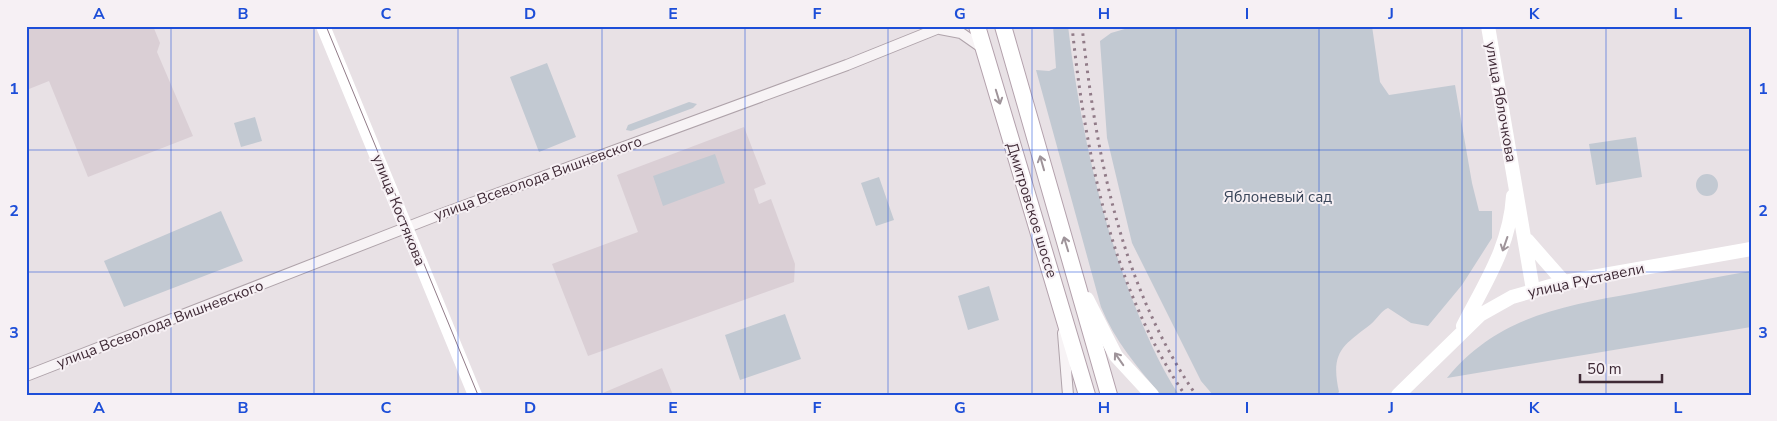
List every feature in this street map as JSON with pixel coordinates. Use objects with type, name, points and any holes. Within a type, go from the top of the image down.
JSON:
[{"type":"main road","name":"Дмитровское шоссе","points":[[977,26],[1087,395]]},
{"type":"main road","name":"Дмитровское шоссе","points":[[1003,26],[1109,395]]},
{"type":"street","name":"улица Костякова","points":[[323,26],[475,395]]},
{"type":"street","name":"улица Яблочкова","points":[[1488,26],[1514,178]]},
{"type":"street","name":"улица Всеволода Вишневского","points":[[26,376],[406,227],[942,28],[961,33],[974,40],[984,51]]},
{"type":"street","points":[[1514,178],[1533,290]]},
{"type":"street","points":[[1459,334],[1500,256],[1510,222],[1514,178]]},
{"type":"street","points":[[1525,237],[1564,282]]},
{"type":"street","name":"улица Руставели","points":[[1398,395],[1480,315],[1512,297],[1564,282],[1751,249]]},
{"type":"street","points":[[1076,279],[1116,356],[1152,395]]},
{"type":"street","points":[[1062,312],[1068,395]]},
{"type":"shaded area","points":[[26,26],[153,26],[160,43],[157,52],[193,136],[88,177],[49,81],[29,89],[26,83]]},
{"type":"shaded area","points":[[744,127],[766,184],[754,189],[759,204],[771,199],[795,264],[794,282],[588,356],[552,264],[638,232],[617,175]]},
{"type":"shaded area","points":[[662,368],[673,395],[598,395]]},
{"type":"green space","points":[[1053,26],[1068,26],[1084,129],[1099,197],[1119,263],[1141,321],[1158,359],[1179,395],[1161,395],[1135,364],[1120,342],[1101,307],[1036,70],[1049,71],[1056,68]]},
{"type":"green space","name":"Яблоневый сад","points":[[1135,26],[1372,26],[1380,82],[1389,95],[1455,85],[1472,183],[1479,211],[1492,211],[1492,238],[1462,285],[1428,326],[1411,323],[1388,308],[1346,344],[1341,351],[1336,367],[1339,392],[1336,395],[1213,395],[1201,381],[1132,243],[1107,138],[1100,41],[1111,33]]},
{"type":"green space","points":[[547,63],[576,137],[539,152],[510,77]]},
{"type":"green space","points":[[689,102],[697,104],[693,108],[631,131],[626,130],[628,125]]},
{"type":"green space","points":[[255,117],[262,141],[241,147],[234,123]]},
{"type":"green space","points":[[1636,137],[1642,177],[1596,185],[1589,144]]},
{"type":"green space","points":[[715,154],[725,183],[663,206],[653,176]]},
{"type":"green space","points":[[1707,174],[1715,177],[1718,185],[1715,193],[1707,196],[1699,193],[1696,185],[1699,177]]},
{"type":"green space","points":[[879,177],[894,220],[876,226],[861,183]]},
{"type":"green space","points":[[221,211],[243,261],[124,307],[104,261]]},
{"type":"green space","points":[[1751,271],[1751,327],[1447,378],[1466,357],[1487,341],[1509,328],[1532,318],[1582,303]]},
{"type":"green space","points":[[989,286],[999,320],[968,330],[958,296]]},
{"type":"green space","points":[[785,314],[801,359],[740,380],[725,335]]},
{"type":"tram line","points":[[326,26],[478,395]]},
{"type":"railway","points":[[1072,26],[1085,122],[1106,218],[1138,310],[1160,354],[1185,395]]},
{"type":"railway","points":[[1082,26],[1095,123],[1104,171],[1116,218],[1149,310],[1170,353],[1196,395]]}]
